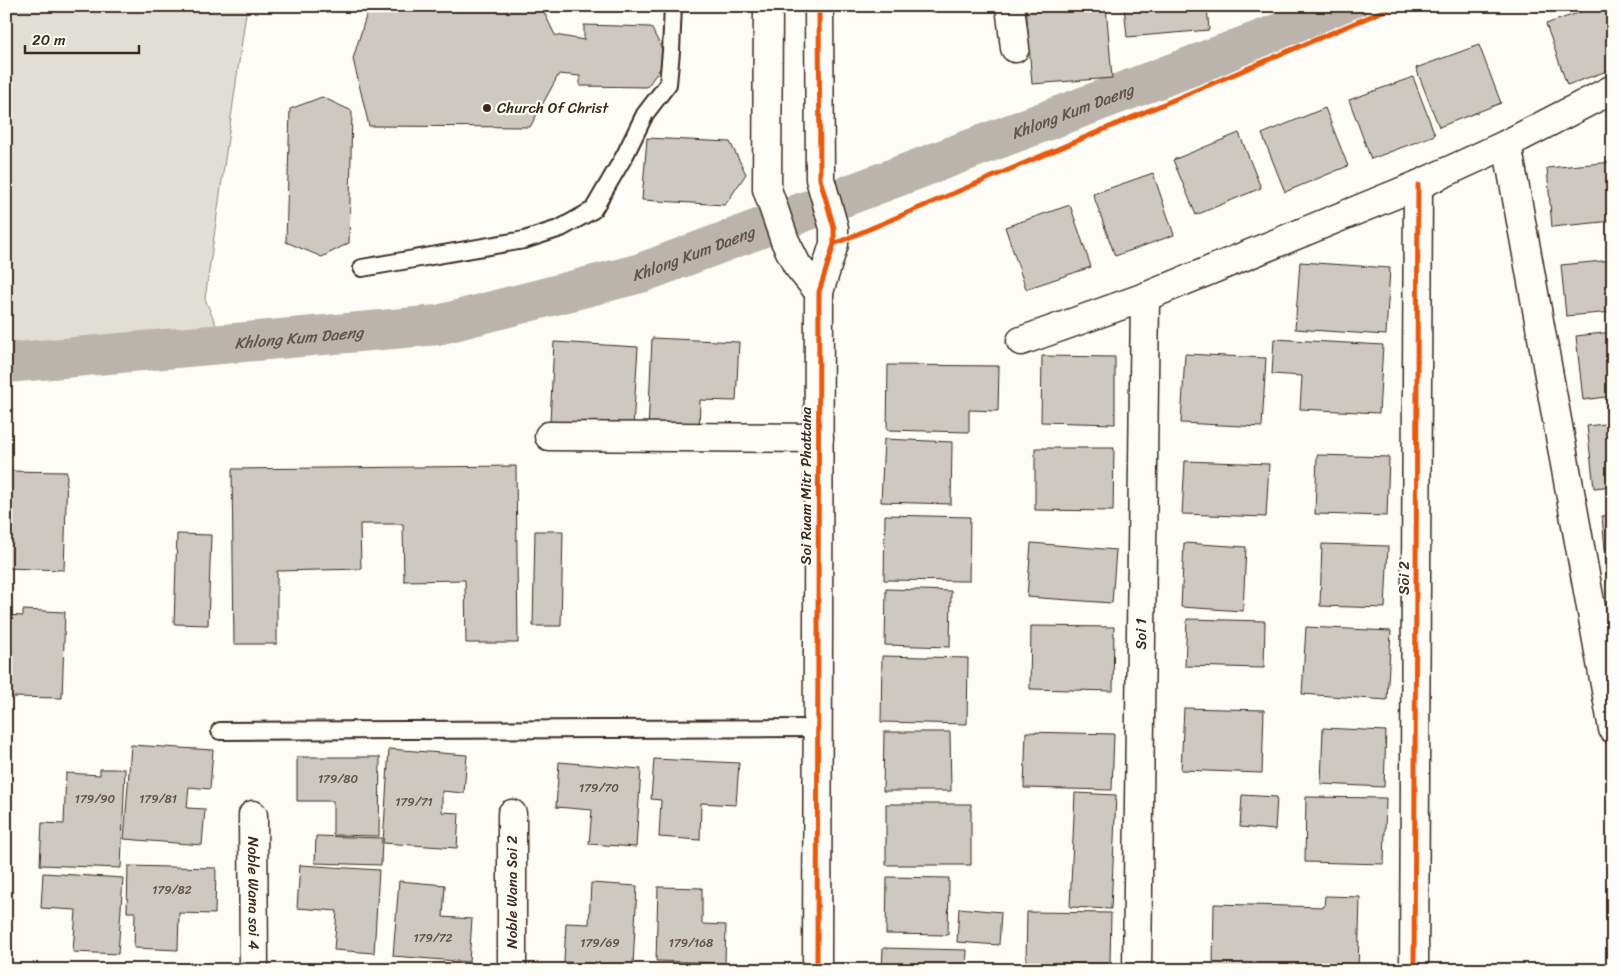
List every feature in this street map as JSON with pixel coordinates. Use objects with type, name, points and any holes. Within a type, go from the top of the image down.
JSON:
[{"type":"street","points":[[768,6],[767,189],[785,241],[797,265],[819,292]]},
{"type":"street","name":"Soi Ruam Mitr Phattana","points":[[817,970],[819,292],[834,244],[834,228],[820,179],[819,6]]},
{"type":"street","points":[[1010,6],[1015,48]]},
{"type":"street","points":[[1021,341],[1145,297],[1418,186],[1507,144],[1613,89]]},
{"type":"street","points":[[1507,144],[1613,729]]},
{"type":"street","name":"Soi 2","points":[[1414,970],[1418,186]]},
{"type":"street","name":"Soi 1","points":[[1137,970],[1145,297]]},
{"type":"street","points":[[549,436],[818,438]]},
{"type":"street","name":"Noble Wana Soi 2","points":[[512,814],[512,970]]},
{"type":"street","name":"Noble Wana soi 4","points":[[253,815],[254,970]]},
{"type":"lane","points":[[362,268],[524,240],[561,228],[593,210],[646,114],[668,84],[673,6]]},
{"type":"lane","points":[[220,730],[818,728]]},
{"type":"shaded area","points":[[6,6],[247,6],[205,299],[219,332],[6,348]]},
{"type":"building","points":[[369,6],[541,6],[555,35],[584,40],[584,25],[651,27],[667,59],[647,87],[580,86],[580,76],[559,74],[530,127],[369,126],[353,59]]},
{"type":"building","points":[[1026,6],[1106,6],[1112,78],[1032,84]]},
{"type":"building","points":[[1124,6],[1207,6],[1209,30],[1127,37]]},
{"type":"building","points":[[1598,6],[1613,6],[1613,69],[1567,85],[1546,24]]},
{"type":"building","points":[[1479,45],[1501,103],[1439,127],[1416,68]]},
{"type":"building","points":[[1413,77],[1435,135],[1371,159],[1349,100]]},
{"type":"building","points":[[322,97],[352,111],[349,243],[322,257],[286,242],[290,109]]},
{"type":"building","points":[[1325,108],[1348,166],[1285,192],[1262,134]]},
{"type":"building","points":[[1239,133],[1261,188],[1196,215],[1173,160]]},
{"type":"building","points":[[647,138],[730,142],[746,174],[725,205],[642,200]]},
{"type":"building","points":[[1613,162],[1613,221],[1552,227],[1547,168]]},
{"type":"building","points":[[1153,173],[1174,235],[1115,256],[1093,194]]},
{"type":"building","points":[[1070,205],[1091,267],[1026,289],[1005,227]]},
{"type":"building","points":[[1613,260],[1613,312],[1566,316],[1561,265]]},
{"type":"building","points":[[1300,262],[1390,268],[1386,335],[1295,329]]},
{"type":"building","points":[[1613,332],[1613,396],[1583,400],[1576,336]]},
{"type":"building","points":[[652,338],[739,342],[736,401],[700,400],[699,432],[648,431]]},
{"type":"building","points":[[1274,339],[1383,345],[1379,413],[1300,409],[1302,376],[1272,374]]},
{"type":"building","points":[[554,342],[638,347],[633,427],[550,422]]},
{"type":"building","points":[[1185,354],[1266,358],[1262,427],[1181,423]]},
{"type":"building","points":[[1042,356],[1115,357],[1115,424],[1041,422]]},
{"type":"building","points":[[888,365],[999,366],[998,411],[969,410],[969,432],[887,430]]},
{"type":"building","points":[[1613,423],[1613,486],[1594,488],[1587,426]]},
{"type":"building","points":[[884,439],[952,442],[951,504],[881,502]]},
{"type":"building","points":[[1035,448],[1114,448],[1113,511],[1035,510]]},
{"type":"building","points":[[1317,455],[1389,457],[1387,516],[1315,514]]},
{"type":"building","points":[[1185,461],[1269,464],[1266,517],[1182,514]]},
{"type":"building","points":[[516,466],[518,643],[466,643],[465,580],[404,581],[403,524],[360,524],[361,569],[277,571],[277,644],[234,644],[232,469]]},
{"type":"building","points":[[6,471],[67,472],[64,570],[6,568],[6,530],[11,530],[11,513],[6,513]]},
{"type":"building","points":[[885,515],[970,517],[969,581],[884,580]]},
{"type":"building","points":[[1613,515],[1613,581],[1608,582],[1602,516]]},
{"type":"building","points":[[535,531],[563,531],[561,626],[533,626]]},
{"type":"building","points":[[177,534],[211,535],[208,625],[174,624]]},
{"type":"building","points":[[1031,543],[1116,550],[1112,603],[1027,597]]},
{"type":"building","points":[[1184,543],[1246,547],[1243,611],[1181,607]]},
{"type":"building","points":[[1322,544],[1388,546],[1385,608],[1320,606]]},
{"type":"building","points":[[886,589],[951,591],[950,647],[885,645]]},
{"type":"building","points":[[23,610],[65,612],[62,698],[10,697],[12,662],[6,661],[6,615],[23,616]]},
{"type":"building","points":[[1187,619],[1265,621],[1264,668],[1185,666]]},
{"type":"building","points":[[1031,626],[1114,627],[1113,691],[1030,689]]},
{"type":"building","points":[[1306,627],[1391,631],[1387,700],[1302,694]]},
{"type":"building","points":[[882,656],[968,658],[967,724],[881,722]]},
{"type":"building","points":[[1184,708],[1264,710],[1262,773],[1181,770]]},
{"type":"building","points":[[1323,728],[1386,731],[1384,787],[1321,784]]},
{"type":"building","points":[[884,732],[950,732],[951,791],[883,791]]},
{"type":"building","points":[[1026,732],[1114,734],[1112,790],[1024,788]]},
{"type":"building","points":[[131,745],[213,750],[210,789],[189,787],[187,808],[205,809],[202,845],[124,839]]},
{"type":"building","points":[[389,749],[467,755],[464,793],[442,791],[442,812],[459,813],[457,848],[383,843]]},
{"type":"building","points":[[297,757],[380,757],[379,836],[333,835],[333,801],[297,801]]},
{"type":"building","points":[[654,759],[739,763],[736,805],[701,803],[700,840],[659,837],[661,800],[651,799]]},
{"type":"building","points":[[559,762],[641,769],[636,847],[589,844],[592,810],[556,807]]},
{"type":"building","points":[[100,769],[125,769],[121,868],[40,865],[42,823],[64,824],[66,773],[100,775]]},
{"type":"building","points":[[1075,793],[1116,795],[1111,909],[1070,907]]},
{"type":"building","points":[[1242,795],[1277,797],[1275,830],[1240,827]]},
{"type":"building","points":[[1306,797],[1386,798],[1384,864],[1305,862]]},
{"type":"building","points":[[886,804],[971,804],[971,865],[886,865]]},
{"type":"building","points":[[316,836],[382,838],[381,865],[315,863]]},
{"type":"building","points":[[300,865],[379,870],[374,953],[334,950],[337,911],[297,908]]},
{"type":"building","points":[[128,866],[216,868],[215,914],[179,913],[178,950],[134,948],[135,912],[127,912]]},
{"type":"building","points":[[43,873],[123,878],[118,954],[73,952],[76,910],[41,908]]},
{"type":"building","points":[[887,877],[949,878],[948,935],[886,934]]},
{"type":"building","points":[[399,881],[445,885],[443,917],[472,919],[469,962],[393,956]]},
{"type":"building","points":[[591,883],[637,886],[633,966],[564,962],[566,923],[589,924]]},
{"type":"building","points":[[658,887],[702,888],[702,924],[726,925],[725,963],[656,961]]},
{"type":"building","points":[[1325,896],[1360,897],[1358,970],[1213,970],[1214,904],[1324,907]]},
{"type":"building","points":[[959,908],[1001,912],[999,945],[957,942]]},
{"type":"building","points":[[1027,912],[1111,913],[1110,964],[1026,963]]},
{"type":"building","points":[[883,948],[967,950],[966,970],[882,970]]},
{"type":"waterway","name":"Khlong Kum Daeng","points":[[6,363],[438,325],[641,273],[1333,13],[1347,6]]},
{"type":"cycle path","points":[[817,970],[819,292],[834,244],[834,228],[820,179],[819,6]]},
{"type":"cycle path","points":[[834,244],[1395,6]]},
{"type":"cycle path","points":[[1414,970],[1418,185]]},
{"type":"place","name":"Church Of Christ","points":[[487,108]]}]
